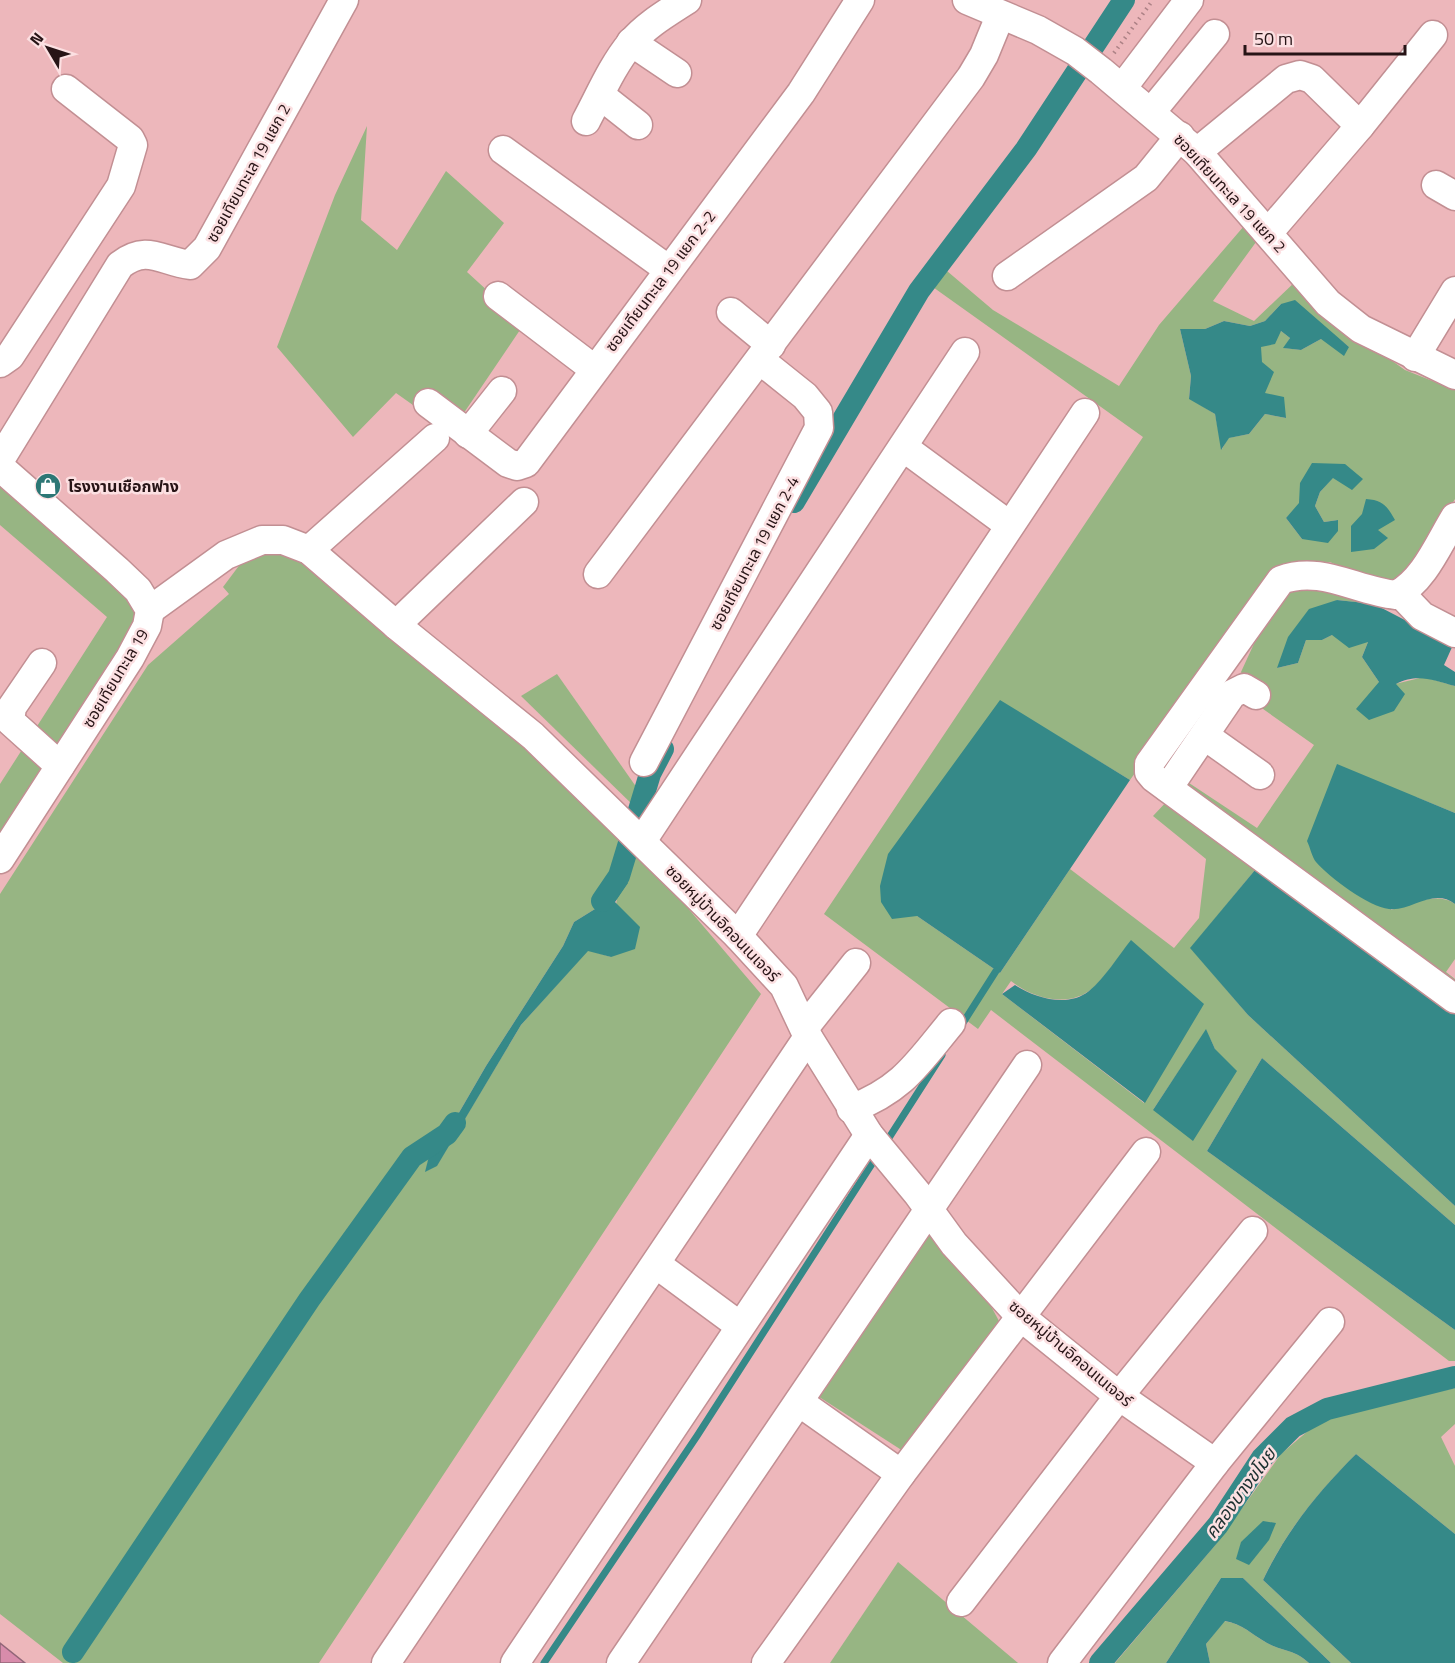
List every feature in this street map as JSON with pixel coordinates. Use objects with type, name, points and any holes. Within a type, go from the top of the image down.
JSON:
[{"type":"street","name":"ซอยเทียนทะเล 19 แยก 2","points":[[0,460],[120,265],[132,255],[152,254],[173,263],[190,265],[207,248],[344,0]]},
{"type":"street","points":[[586,121],[617,62],[632,42],[660,17],[687,0]]},
{"type":"street","name":"ซอยเทียนทะเล 19 แยก 2-2","points":[[428,404],[508,464],[517,466],[526,463],[801,93],[860,0]]},
{"type":"street","points":[[1099,69],[1189,0]]},
{"type":"street","name":"ซอยเทียนทะเล 19 แยก 2","points":[[984,6],[1038,30],[1099,69],[1152,111],[1188,144],[1328,303],[1361,329],[1455,375]]},
{"type":"street","points":[[598,574],[971,77],[984,55],[984,6]]},
{"type":"street","points":[[1152,111],[1215,34]]},
{"type":"street","points":[[1268,233],[1360,126],[1433,35]]},
{"type":"street","points":[[632,42],[677,73]]},
{"type":"street","points":[[1007,276],[1146,178],[1188,144],[1286,79],[1300,75],[1312,79],[1360,126]]},
{"type":"street","points":[[0,363],[10,356],[121,186],[133,145],[130,139],[66,89]]},
{"type":"street","points":[[600,95],[638,125]]},
{"type":"street","points":[[503,150],[669,270]]},
{"type":"street","points":[[1415,357],[1455,291]]},
{"type":"street","points":[[498,296],[594,369]]},
{"type":"street","name":"ซอยเทียนทะเล 19 แยก 2-4","points":[[644,762],[819,428],[818,412],[731,312]]},
{"type":"street","points":[[642,841],[964,352]]},
{"type":"street","points":[[468,434],[502,391]]},
{"type":"street","points":[[738,936],[1085,412]]},
{"type":"street","points":[[309,550],[435,438]]},
{"type":"street","points":[[903,447],[1009,525]]},
{"type":"street","name":"ซอยเทียนทะเล 19","points":[[0,467],[138,590],[150,610],[147,626],[130,658],[0,859]]},
{"type":"street","points":[[396,625],[524,502]]},
{"type":"street","points":[[1455,517],[1418,577],[1400,593],[1384,594],[1320,575],[1294,576],[1281,580],[1149,764],[1149,772],[1154,778],[1455,999]]},
{"type":"street","name":"ซอยหมู่บ้านอิคอนเนเจอร์","points":[[150,610],[226,555],[262,540],[283,540],[309,550],[396,625],[533,736],[738,936],[784,986],[806,1032],[851,1108],[878,1145],[954,1244],[1021,1317],[1119,1396],[1215,1462]]},
{"type":"street","points":[[1400,593],[1422,616],[1455,633]]},
{"type":"street","points":[[42,663],[12,707],[10,721],[60,766]]},
{"type":"street","points":[[1168,788],[1232,694],[1244,688],[1256,695]]},
{"type":"street","points":[[1205,736],[1260,775]]},
{"type":"street","points":[[386,1663],[656,1264],[806,1032],[856,963]]},
{"type":"street","points":[[851,1108],[892,1090],[951,1023]]},
{"type":"street","points":[[621,1663],[1027,1065]]},
{"type":"street","points":[[515,1663],[740,1326],[878,1145]]},
{"type":"street","points":[[766,1663],[901,1474],[1146,1152]]},
{"type":"street","points":[[961,1602],[1119,1396],[1253,1231]]},
{"type":"street","points":[[656,1264],[740,1326]]},
{"type":"street","points":[[1062,1663],[1215,1462],[1330,1322]]},
{"type":"street","points":[[799,1402],[901,1474]]},
{"type":"path","points":[[1099,69],[1152,0]]},
{"type":"green space","points":[[367,126],[361,220],[397,250],[446,171],[504,223],[467,272],[524,324],[451,432],[396,393],[353,437],[277,347],[335,195]]},
{"type":"green space","points":[[1244,226],[1259,238],[1213,301],[1254,321],[1296,281],[1312,304],[1405,370],[1455,390],[1455,499],[1412,570],[1400,580],[1376,584],[1330,562],[1298,566],[1267,587],[1130,780],[1000,701],[917,916],[1000,973],[1070,869],[1174,948],[1199,918],[1206,859],[1153,816],[1186,781],[1257,828],[1314,745],[1256,704],[1241,672],[1269,611],[1283,594],[1312,584],[1374,604],[1337,600],[1277,668],[1298,663],[1306,640],[1322,640],[1332,635],[1368,642],[1362,657],[1379,682],[1395,684],[1424,677],[1455,686],[1455,813],[1416,797],[1391,910],[1432,899],[1448,900],[1455,904],[1455,959],[1446,972],[1455,979],[1455,1010],[1255,870],[1191,948],[1248,1015],[1455,1206],[1455,1225],[1262,1058],[1207,1151],[1455,1330],[1455,1361],[1449,1361],[991,1010],[978,1029],[824,914],[1143,437],[930,285],[947,271],[993,310],[1119,386],[1159,325]],"holes":[[[1281,304],[1324,327],[1349,347],[1321,339],[1301,350],[1284,348],[1290,338],[1281,331],[1260,347],[1264,393],[1286,418],[1265,414],[1249,434],[1228,438],[1222,449],[1215,414],[1189,398],[1191,376],[1180,329],[1205,329],[1224,321],[1250,326],[1265,321]],[[1345,464],[1320,492],[1315,506],[1324,522],[1338,520],[1302,539],[1286,518]],[[1131,941],[1144,1103],[1002,994],[1011,981],[1038,996],[1059,1000],[1070,999],[1089,991]],[[1206,1030],[1215,1049],[1153,1110]]]},
{"type":"green space","points":[[0,485],[136,601],[139,616],[133,632],[0,835],[0,784],[107,617],[0,525]]},
{"type":"green space","points":[[269,548],[298,560],[528,740],[681,900],[761,994],[319,1663],[63,1663],[0,1614],[0,894],[148,665],[229,594],[223,587],[241,563]],"holes":[[[619,876],[611,957],[588,950],[521,1025],[437,1165],[426,1171],[432,1143],[425,1137],[453,1123],[486,1066],[563,946],[574,922],[595,909]]]},
{"type":"green space","points":[[557,674],[644,798],[637,809],[521,696]]},
{"type":"green space","points":[[925,1233],[942,1241],[986,1297],[999,1321],[903,1451],[813,1393]]},
{"type":"green space","points":[[1455,1388],[1455,1424],[1441,1437],[1455,1466],[1455,1534],[1356,1454],[1328,1483],[1304,1513],[1282,1544],[1263,1580],[1351,1663],[1331,1663],[1243,1578],[1221,1578],[1166,1663],[1115,1663],[1217,1543],[1281,1454],[1316,1424],[1340,1412]]},
{"type":"green space","points":[[898,1562],[1018,1663],[830,1663]]},
{"type":"green space","points":[[1224,1621],[1242,1627],[1267,1643],[1298,1655],[1309,1663],[1210,1663],[1206,1644]]},
{"type":"water","points":[[1295,300],[1349,347],[1344,356],[1321,339],[1301,350],[1283,348],[1290,338],[1281,331],[1275,344],[1261,347],[1262,362],[1274,372],[1265,393],[1284,397],[1286,418],[1265,414],[1249,434],[1229,438],[1221,450],[1215,414],[1189,399],[1191,376],[1180,329],[1205,329],[1224,321],[1250,326],[1265,321],[1281,304]]},
{"type":"water","points":[[1312,463],[1345,464],[1363,479],[1352,490],[1333,478],[1320,492],[1315,506],[1324,522],[1338,520],[1338,531],[1328,543],[1302,539],[1286,518],[1299,503],[1300,483]]},
{"type":"water","points":[[1366,499],[1384,505],[1395,520],[1378,530],[1388,538],[1374,549],[1351,552],[1351,526],[1362,514]]},
{"type":"water","points":[[1337,600],[1374,604],[1453,645],[1444,665],[1455,672],[1455,686],[1418,678],[1396,684],[1405,694],[1394,711],[1369,720],[1356,709],[1379,682],[1362,657],[1368,642],[1349,648],[1332,635],[1322,640],[1306,640],[1298,663],[1277,668],[1288,637],[1309,609]]},
{"type":"water","points":[[1000,700],[1130,780],[1000,973],[917,916],[892,919],[881,902],[880,886],[888,854]]},
{"type":"water","points":[[1337,764],[1455,813],[1455,904],[1447,899],[1438,898],[1397,909],[1381,907],[1350,890],[1316,862],[1307,841]]},
{"type":"water","points":[[1255,870],[1271,875],[1455,1010],[1455,1206],[1248,1015],[1190,948]]},
{"type":"water","points":[[619,876],[628,883],[615,902],[640,927],[635,949],[611,957],[588,951],[521,1025],[437,1166],[425,1172],[432,1144],[424,1137],[453,1123],[486,1066],[563,946],[574,922],[595,909]]},
{"type":"water","points":[[1131,940],[1204,1004],[1145,1103],[1002,994],[1015,985],[1032,994],[1052,999],[1062,1000],[1081,996],[1100,980]]},
{"type":"water","points":[[1206,1029],[1215,1049],[1237,1071],[1193,1141],[1153,1110]]},
{"type":"water","points":[[1262,1058],[1455,1225],[1455,1330],[1207,1151]]},
{"type":"water","points":[[1356,1454],[1455,1534],[1455,1663],[1351,1663],[1263,1580],[1282,1545],[1304,1513],[1328,1483]]},
{"type":"water","points":[[1263,1521],[1276,1523],[1269,1540],[1249,1565],[1236,1559],[1241,1542]]},
{"type":"water","points":[[1221,1578],[1243,1578],[1331,1663],[1309,1663],[1298,1655],[1267,1643],[1242,1627],[1225,1621],[1206,1644],[1210,1663],[1166,1663]]},
{"type":"building","points":[[0,1643],[25,1663],[0,1663]]},
{"type":"waterway","points":[[794,502],[919,291],[1026,149],[1124,0]]},
{"type":"waterway","points":[[602,901],[619,876],[650,774],[663,749]]},
{"type":"waterway","points":[[961,1026],[996,971]]},
{"type":"waterway","points":[[885,1144],[942,1055]]},
{"type":"waterway","points":[[73,1652],[309,1300],[412,1157],[447,1134],[455,1123]]},
{"type":"waterway","points":[[544,1663],[697,1436],[877,1156]]},
{"type":"waterway","name":"คลองบางขโมย","points":[[1100,1663],[1218,1525],[1262,1458],[1293,1427],[1327,1409],[1455,1377]]},
{"type":"place","name":"โรงงานเชือกฟาง","points":[[48,486]]}]
